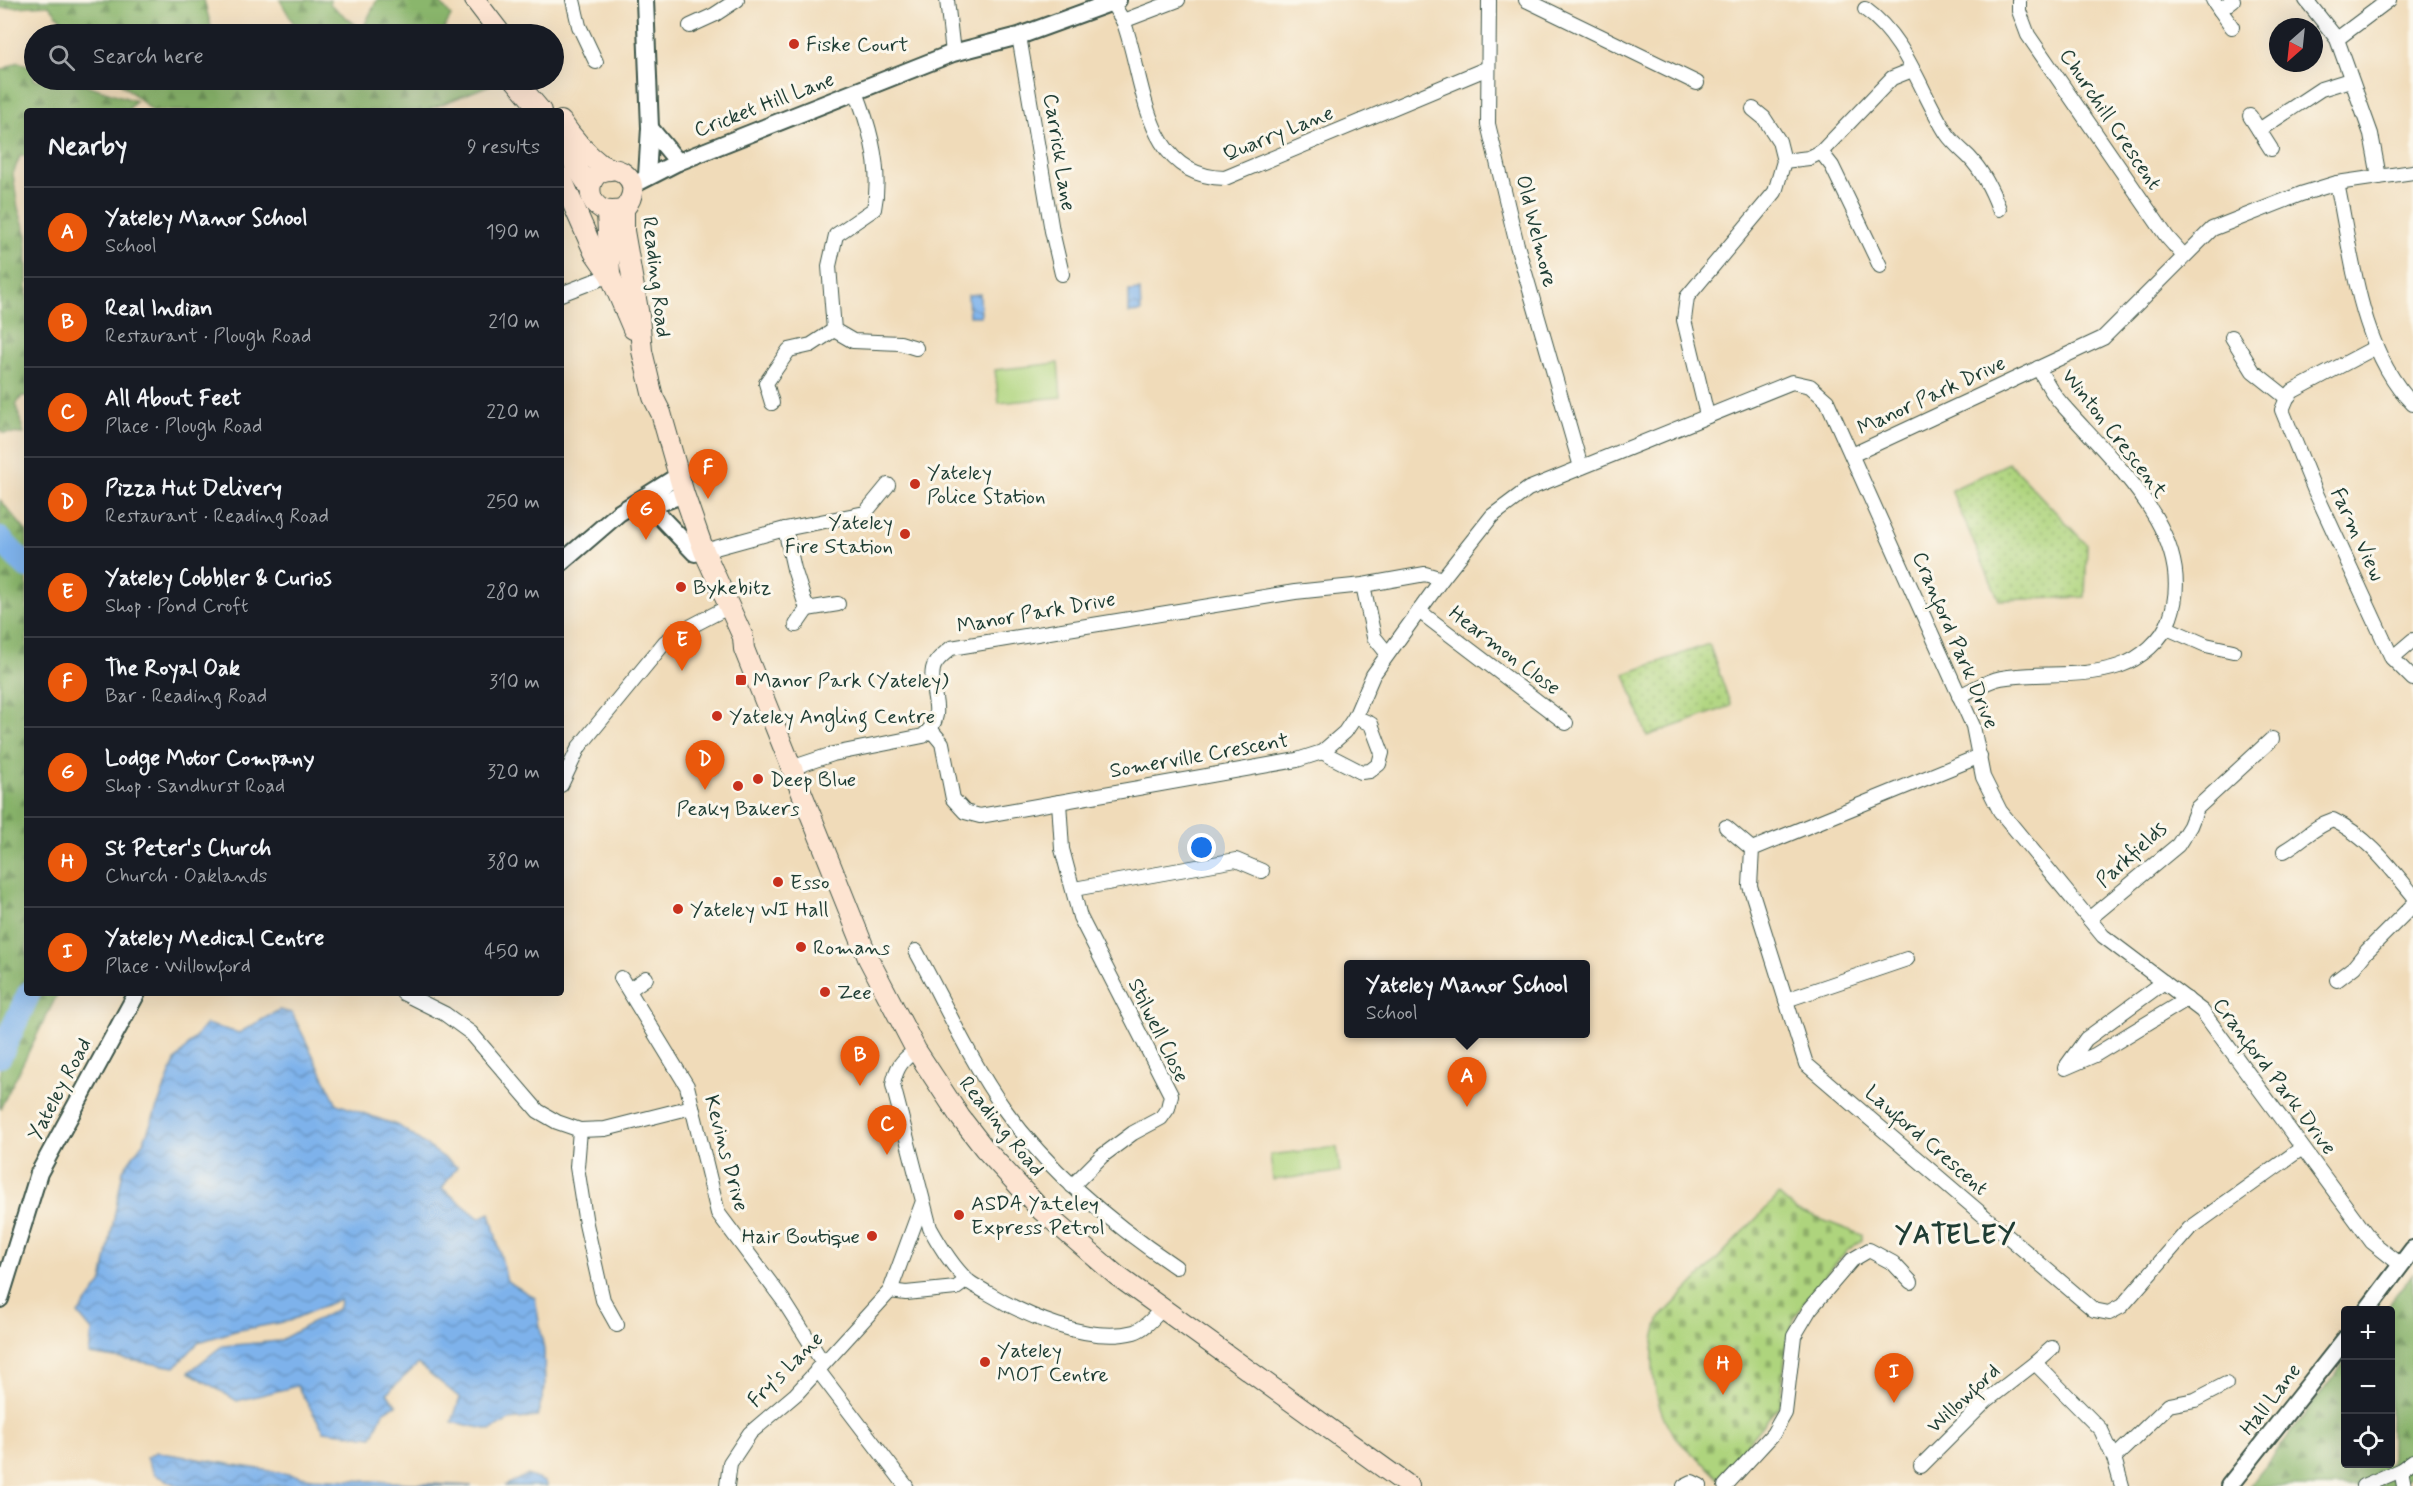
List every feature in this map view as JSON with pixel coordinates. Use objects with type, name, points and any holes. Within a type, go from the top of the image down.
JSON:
[{"type":"main road","points":[[475,0],[494,24]]},
{"type":"main road","points":[[488,16],[492,24]]},
{"type":"main road","points":[[520,90],[530,108]]},
{"type":"main road","points":[[523,90],[538,108]]},
{"type":"main road","points":[[540,90],[553,108]]},
{"type":"main road","points":[[564,125],[583,149],[601,164],[640,181]]},
{"type":"main road","name":"Reading Road","points":[[564,148],[590,188],[595,205],[616,211]]},
{"type":"main road","points":[[590,188],[592,181],[600,172],[611,170]]},
{"type":"main road","name":"Reading Road","points":[[610,275],[616,211],[632,197],[640,181]]},
{"type":"main road","name":"Reading Road","points":[[564,184],[594,252],[610,275],[642,351]]},
{"type":"main road","name":"Reading Road","points":[[616,211],[627,249],[639,315],[642,351],[653,397],[661,413],[675,488],[699,552],[725,609],[735,642],[744,649],[769,709],[868,958],[916,1050],[960,1117],[1010,1177],[1089,1254],[1409,1486]]},
{"type":"street","points":[[573,0],[579,26],[596,62]]},
{"type":"street","points":[[640,181],[650,128],[645,0]]},
{"type":"street","points":[[690,26],[714,15],[737,0]]},
{"type":"street","points":[[948,0],[953,53]]},
{"type":"street","points":[[1123,21],[1178,0]]},
{"type":"street","name":"Old Welmore","points":[[1489,0],[1488,124],[1517,245],[1581,467]]},
{"type":"street","points":[[1526,0],[1697,83]]},
{"type":"street","name":"Churchill Crescent","points":[[2019,0],[2019,11],[2028,35],[2135,193],[2183,255]]},
{"type":"street","points":[[2232,27],[2216,5],[2233,0]]},
{"type":"street","points":[[2306,0],[2337,39],[2371,134],[2379,177]]},
{"type":"street","points":[[2337,39],[2389,0]]},
{"type":"street","name":"Cricket Hill Lane","points":[[640,181],[678,162],[953,53],[1019,36],[1115,2]]},
{"type":"street","name":"Quarry Lane","points":[[1115,2],[1123,21],[1152,126],[1161,144],[1179,163],[1196,173],[1212,178],[1225,178],[1488,68]]},
{"type":"street","points":[[1865,9],[1878,19],[1897,42],[1948,136],[1972,160],[1990,185],[1999,209]]},
{"type":"street","name":"Carrick Lane","points":[[1019,36],[1052,231],[1062,274]]},
{"type":"street","points":[[1784,161],[1809,158],[1821,152],[1892,78],[1912,70]]},
{"type":"street","points":[[2259,130],[2321,89],[2350,80]]},
{"type":"street","points":[[834,330],[829,266],[836,235],[874,209],[878,190],[866,119],[856,92]]},
{"type":"street","points":[[1707,415],[1684,320],[1687,297],[1775,192],[1784,161],[1774,130],[1754,109]]},
{"type":"street","points":[[2250,116],[2271,149]]},
{"type":"street","points":[[650,128],[678,162]]},
{"type":"street","points":[[1821,152],[1832,166],[1880,266]]},
{"type":"street","name":"Manor Park Drive","points":[[931,730],[937,711],[933,669],[940,657],[951,648],[1283,593],[1363,585],[1425,574],[1442,579],[1492,516],[1528,489],[1792,382],[1810,386],[1827,401],[1852,455],[2103,338],[2183,255],[2212,229],[2301,194],[2337,183],[2413,172]]},
{"type":"street","points":[[2337,183],[2367,326],[2385,369],[2399,390],[2413,404]]},
{"type":"street","points":[[564,293],[610,275]]},
{"type":"street","points":[[834,330],[853,341],[900,343],[916,348]]},
{"type":"street","points":[[772,403],[766,383],[789,350],[811,345],[834,330]]},
{"type":"street","points":[[2232,337],[2253,371],[2287,398],[2293,391],[2376,347]]},
{"type":"street","name":"Winton Crescent","points":[[1959,696],[2001,678],[2100,672],[2128,663],[2151,647],[2167,628],[2177,600],[2176,567],[2163,533],[2121,468],[2059,401],[2038,368]]},
{"type":"street","name":"Farm View","points":[[2287,398],[2282,410],[2315,491],[2392,658],[2413,679]]},
{"type":"street","name":"Cranford Park Drive","points":[[1852,455],[1973,726],[1983,777],[2000,811],[2103,936],[2202,1011],[2372,1242],[2402,1265]]},
{"type":"street","points":[[643,503],[699,552],[785,529],[865,513],[888,485]]},
{"type":"street","points":[[564,560],[619,513],[675,488]]},
{"type":"street","points":[[785,529],[807,609]]},
{"type":"street","name":"Somerville Crescent","points":[[931,730],[942,743],[953,799],[965,812],[980,816],[1297,760],[1322,752],[1346,732],[1355,717],[1372,675],[1442,579]]},
{"type":"street","points":[[1363,585],[1374,637],[1387,653]]},
{"type":"street","points":[[796,625],[807,609],[838,604]]},
{"type":"street","points":[[564,779],[579,747],[665,642],[725,609]]},
{"type":"street","name":"Hearmon Close","points":[[1419,611],[1566,723]]},
{"type":"street","points":[[2167,628],[2206,645],[2233,651]]},
{"type":"street","points":[[2392,658],[2413,640]]},
{"type":"street","points":[[1322,752],[1361,772],[1370,771],[1378,764],[1382,753],[1371,724],[1355,717]]},
{"type":"street","points":[[791,768],[833,754],[923,736],[931,730]]},
{"type":"street","name":"Parkfields","points":[[2089,919],[2178,845],[2190,826],[2197,808],[2272,739]]},
{"type":"street","points":[[1726,827],[1752,849],[1980,756]]},
{"type":"street","name":"Stilwell Close","points":[[1059,802],[1062,849],[1080,917],[1171,1095],[1168,1108],[1161,1118],[1134,1133],[1102,1156],[1072,1186]]},
{"type":"street","points":[[2284,851],[2301,842],[2317,825],[2333,820],[2353,829],[2387,863],[2413,896]]},
{"type":"street","name":"Lawford Crescent","points":[[1752,849],[1750,885],[1806,1064],[2094,1310],[2109,1313],[2122,1306],[2189,1229],[2302,1148]]},
{"type":"street","points":[[1074,889],[1236,860],[1262,871]]},
{"type":"street","points":[[2337,980],[2354,967],[2413,905]]},
{"type":"street","points":[[916,951],[984,1077],[1027,1139],[1072,1186],[1134,1239],[1176,1267]]},
{"type":"street","points":[[1786,1000],[1907,959]]},
{"type":"street","name":"Kevins Drive","points":[[646,978],[625,984],[684,1081],[718,1214],[783,1300],[820,1366],[906,1486]]},
{"type":"street","points":[[2164,982],[2086,1039],[2065,1068],[2095,1055],[2187,999]]},
{"type":"street","points":[[410,996],[444,1014],[471,1033],[538,1111],[557,1122],[580,1130],[605,1129],[692,1107]]},
{"type":"street","name":"Yateley Road","points":[[0,1299],[39,1173],[133,999]]},
{"type":"street","points":[[916,1050],[899,1065],[895,1071],[893,1084],[930,1228],[940,1246],[967,1280],[1005,1303],[1047,1323],[1094,1333],[1135,1332],[1162,1309]]},
{"type":"street","points":[[580,1130],[577,1167],[586,1224],[603,1300],[617,1324]]},
{"type":"street","name":"Fry's Lane","points":[[727,1486],[730,1463],[750,1433],[796,1394],[890,1291],[922,1204]]},
{"type":"street","points":[[1725,1486],[1773,1434],[1785,1413],[1794,1336],[1810,1309],[1852,1260],[1869,1250],[1893,1263],[1911,1282]]},
{"type":"street","points":[[2371,1306],[2413,1250]]},
{"type":"street","points":[[890,1291],[906,1293],[956,1288],[967,1280]]},
{"type":"street","name":"Hall Lane","points":[[2229,1486],[2341,1344]]},
{"type":"street","name":"Willowford","points":[[1921,1466],[1986,1401],[2052,1348]]},
{"type":"street","points":[[2036,1363],[2102,1430],[2114,1458],[2118,1485]]},
{"type":"street","points":[[2114,1458],[2169,1405],[2195,1400],[2226,1384]]},
{"type":"street","points":[[2363,1486],[2401,1470],[2413,1461]]},
{"type":"street","points":[[2401,1470],[2404,1486]]},
{"type":"street","points":[[1684,1486],[1692,1482],[1700,1486]]},
{"type":"green space","points":[[0,0],[204,0],[210,24],[65,24],[49,5],[0,8]]},
{"type":"green space","points":[[280,0],[330,0],[330,4],[355,24],[294,24]]},
{"type":"green space","points":[[377,0],[438,0],[451,16],[447,24],[365,24]]},
{"type":"green space","points":[[18,62],[24,64],[24,90],[102,90],[136,101],[130,108],[24,108],[24,156],[20,156],[13,174],[18,208],[24,226],[24,396],[16,405],[24,434],[3,433],[0,428],[0,71]]},
{"type":"green space","points":[[129,90],[478,90],[432,108],[150,108]]},
{"type":"green space","points":[[1058,363],[1061,397],[999,403],[995,370]]},
{"type":"green space","points":[[2009,463],[2087,545],[2085,597],[1999,600],[1951,490]]},
{"type":"green space","points":[[0,500],[24,528],[24,996],[56,996],[0,1109]]},
{"type":"green space","points":[[1709,644],[1731,706],[1647,736],[1625,674]]},
{"type":"green space","points":[[1337,1147],[1340,1172],[1273,1180],[1270,1155]]},
{"type":"green space","points":[[1779,1195],[1796,1210],[1862,1235],[1862,1240],[1834,1264],[1795,1317],[1786,1344],[1781,1403],[1718,1478],[1677,1439],[1662,1413],[1654,1381],[1653,1348],[1656,1332],[1660,1318]]},
{"type":"green space","points":[[2413,1273],[2413,1473],[2396,1486],[2250,1486],[2341,1367],[2341,1468],[2395,1468],[2395,1306],[2388,1306]]},
{"type":"water","points":[[1140,290],[1141,312],[1129,313],[1129,291]]},
{"type":"water","points":[[980,294],[981,316],[969,316],[968,295]]},
{"type":"water","points":[[279,1010],[292,1013],[337,1104],[399,1126],[457,1167],[442,1188],[479,1218],[490,1213],[507,1281],[535,1298],[544,1350],[545,1388],[537,1417],[509,1420],[491,1430],[452,1422],[460,1398],[418,1364],[387,1393],[397,1405],[384,1411],[372,1437],[324,1431],[297,1386],[237,1401],[189,1372],[222,1346],[279,1341],[339,1308],[340,1299],[289,1321],[235,1331],[199,1342],[175,1367],[89,1354],[92,1331],[78,1314],[102,1282],[123,1170],[144,1141],[175,1061],[206,1024],[239,1033]]},
{"type":"water","points":[[156,1452],[313,1478],[472,1486],[179,1486],[155,1475],[146,1458]]},
{"type":"water","points":[[527,1475],[545,1482],[547,1486],[504,1486]]},
{"type":"waterway","points":[[0,539],[24,564]]},
{"type":"waterway","points":[[0,1056],[28,996]]},
{"type":"place","name":"Fiske Court","points":[[794,44]]},
{"type":"place","name":"Yateley Police Station","points":[[915,484]]},
{"type":"place","name":"The Royal Oak","points":[[708,499]]},
{"type":"place","name":"Yateley Fire Station","points":[[905,534]]},
{"type":"place","name":"Lodge Motor Company","points":[[646,540]]},
{"type":"place","name":"Bykebitz","points":[[681,587]]},
{"type":"place","name":"Yateley Cobbler & Curios","points":[[682,671]]},
{"type":"place","name":"Manor Park (Yateley)","points":[[741,680]]},
{"type":"place","name":"Yateley Angling Centre","points":[[717,716]]},
{"type":"place","name":"Deep Blue","points":[[758,779]]},
{"type":"place","name":"Peaky Bakers","points":[[738,786]]},
{"type":"place","name":"Pizza Hut Delivery","points":[[705,790]]},
{"type":"place","name":"Esso","points":[[778,882]]},
{"type":"place","name":"Yateley WI Hall","points":[[678,909]]},
{"type":"place","name":"Romans","points":[[801,947]]},
{"type":"place","name":"Zee","points":[[825,992]]},
{"type":"place","name":"Real Indian","points":[[860,1086]]},
{"type":"place","name":"Yateley Manor School","points":[[1467,1107]]},
{"type":"place","name":"All About Feet","points":[[887,1155]]},
{"type":"place","name":"ASDA Yateley Express Petrol","points":[[959,1215]]},
{"type":"place","name":"Hair Boutique","points":[[872,1236]]},
{"type":"place","name":"Yateley MOT Centre","points":[[985,1362]]},
{"type":"place","name":"St Peter's Church","points":[[1723,1395]]},
{"type":"place","name":"Yateley Medical Centre","points":[[1894,1403]]},
{"type":"district","name":"YATELEY","points":[[1956,1234]]}]
